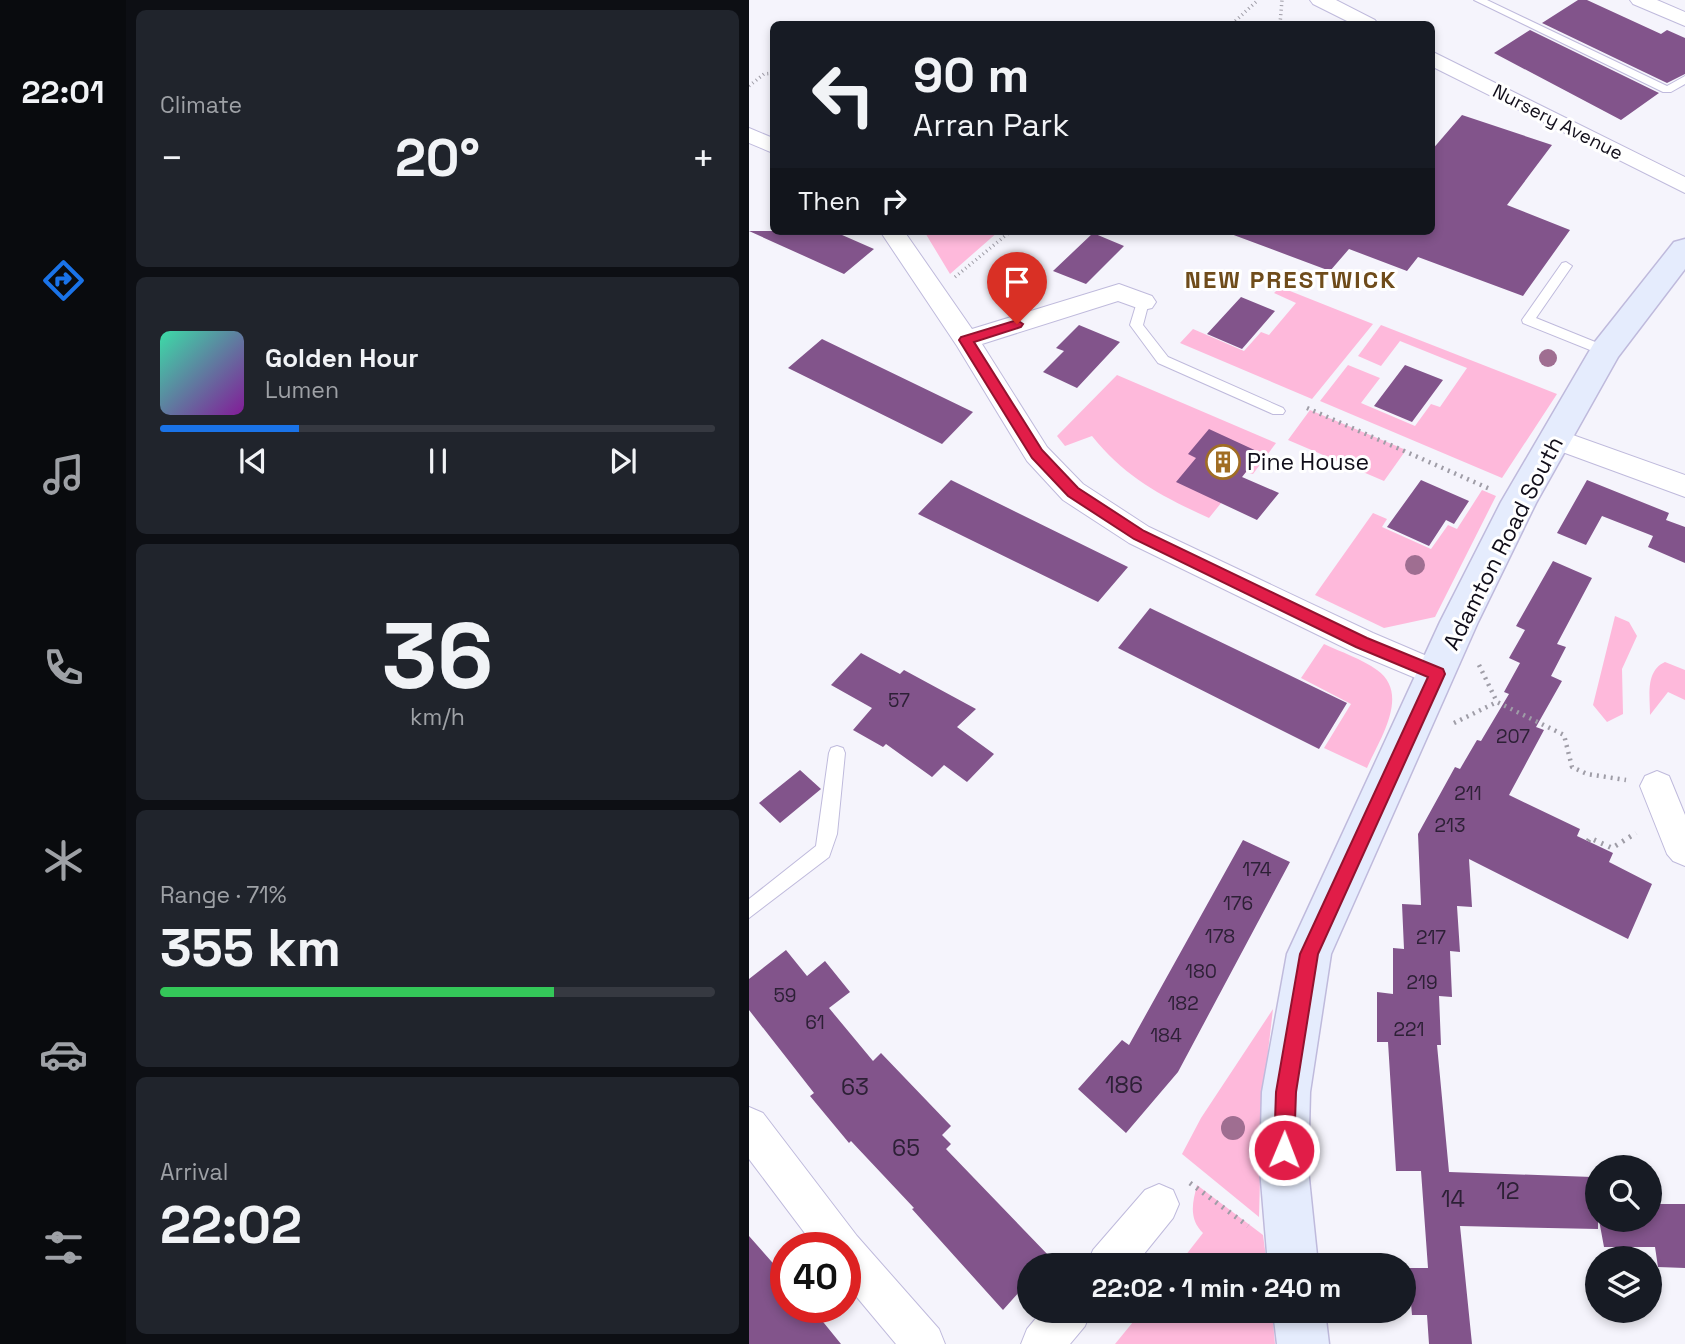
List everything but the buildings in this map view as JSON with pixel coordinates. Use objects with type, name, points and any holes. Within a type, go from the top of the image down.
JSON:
[{"type":"street","points":[[1320,0],[1362,21]]},
{"type":"street","points":[[1640,0],[1685,20]]},
{"type":"street","name":"Nursery Avenue","points":[[1435,59],[1685,186]]},
{"type":"street","points":[[749,135],[770,145]]},
{"type":"street","points":[[895,235],[966,340],[1037,454],[1073,492],[1112,520],[1282,604],[1437,674]]},
{"type":"street","name":"Adamton Road South","points":[[1292,1253],[1284,1169],[1286,1092],[1309,954],[1459,622],[1519,502],[1605,351],[1685,248]]},
{"type":"street","points":[[966,340],[1119,292],[1143,302]]},
{"type":"street","points":[[1556,439],[1685,486]]},
{"type":"street","points":[[1657,786],[1679,843],[1685,850]]},
{"type":"street","points":[[749,1127],[830,1232]]},
{"type":"street","points":[[1118,1253],[1159,1204]]},
{"type":"street","points":[[861,1270],[924,1344]]},
{"type":"street","points":[[1042,1344],[1060,1323]]},
{"type":"street","points":[[1300,1323],[1303,1344]]},
{"type":"lane","points":[[1479,0],[1667,90],[1685,79]]},
{"type":"lane","points":[[1566,266],[1528,320],[1605,351]]},
{"type":"lane","points":[[1143,302],[1136,325],[1163,360],[1278,411]]},
{"type":"lane","points":[[749,910],[823,852],[828,834],[837,753]]},
{"type":"path","points":[[1235,21],[1258,0]]},
{"type":"path","points":[[1280,21],[1282,0]]},
{"type":"path","points":[[749,86],[764,74],[770,73]]},
{"type":"path","points":[[930,289],[947,284],[1006,235]]},
{"type":"path","points":[[1307,408],[1519,502]]},
{"type":"path","points":[[1403,748],[1497,702],[1564,735],[1572,767],[1587,774],[1657,786]]},
{"type":"path","points":[[1588,841],[1590,838],[1612,848],[1636,833]]},
{"type":"path","points":[[1159,1204],[1172,1169],[1281,1253]]},
{"type":"shaded area","points":[[926,235],[994,235],[950,274]]},
{"type":"shaded area","points":[[1280,287],[1373,324],[1312,399],[1180,343],[1193,329],[1244,351],[1261,332],[1269,335],[1296,303],[1274,293]]},
{"type":"shaded area","points":[[1381,325],[1557,394],[1502,478],[1320,401],[1348,365],[1380,378],[1361,403],[1415,426],[1431,404],[1440,407],[1467,368],[1400,341],[1381,366],[1358,356]]},
{"type":"shaded area","points":[[1117,375],[1276,443],[1253,474],[1246,472],[1209,518],[1145,485],[1105,451],[1092,436],[1065,446],[1057,436]]},
{"type":"shaded area","points":[[1310,410],[1406,450],[1384,481],[1288,440]]},
{"type":"shaded area","points":[[1482,490],[1496,496],[1435,617],[1384,628],[1315,595],[1373,513],[1387,519],[1382,527],[1431,549],[1448,525],[1457,529]]},
{"type":"shaded area","points":[[1615,616],[1629,622],[1637,636],[1622,669],[1623,714],[1607,722],[1593,705]]},
{"type":"shaded area","points":[[1324,644],[1358,659],[1377,670],[1387,680],[1392,704],[1384,731],[1367,768],[1324,748],[1351,704],[1301,678]]},
{"type":"shaded area","points":[[1665,662],[1685,670],[1685,700],[1668,692],[1650,715],[1651,678],[1654,671]]},
{"type":"shaded area","points":[[1273,1009],[1262,1103],[1259,1217],[1182,1154],[1201,1118]]},
{"type":"shaded area","points":[[1197,1185],[1263,1235],[1265,1253],[1187,1253],[1203,1233],[1195,1222],[1194,1199]]},
{"type":"shaded area","points":[[1132,1323],[1273,1323],[1275,1344],[1115,1344]]},
{"type":"place","name":"Pine House","points":[[1223,462]]},
{"type":"district","name":"NEW PRESTWICK","points":[[1291,279]]},
{"type":"route","points":[[1017,324],[966,340],[1037,454],[1073,492],[1112,520],[1139,535],[1362,642],[1437,674],[1309,954],[1286,1092],[1284,1150]]}]
